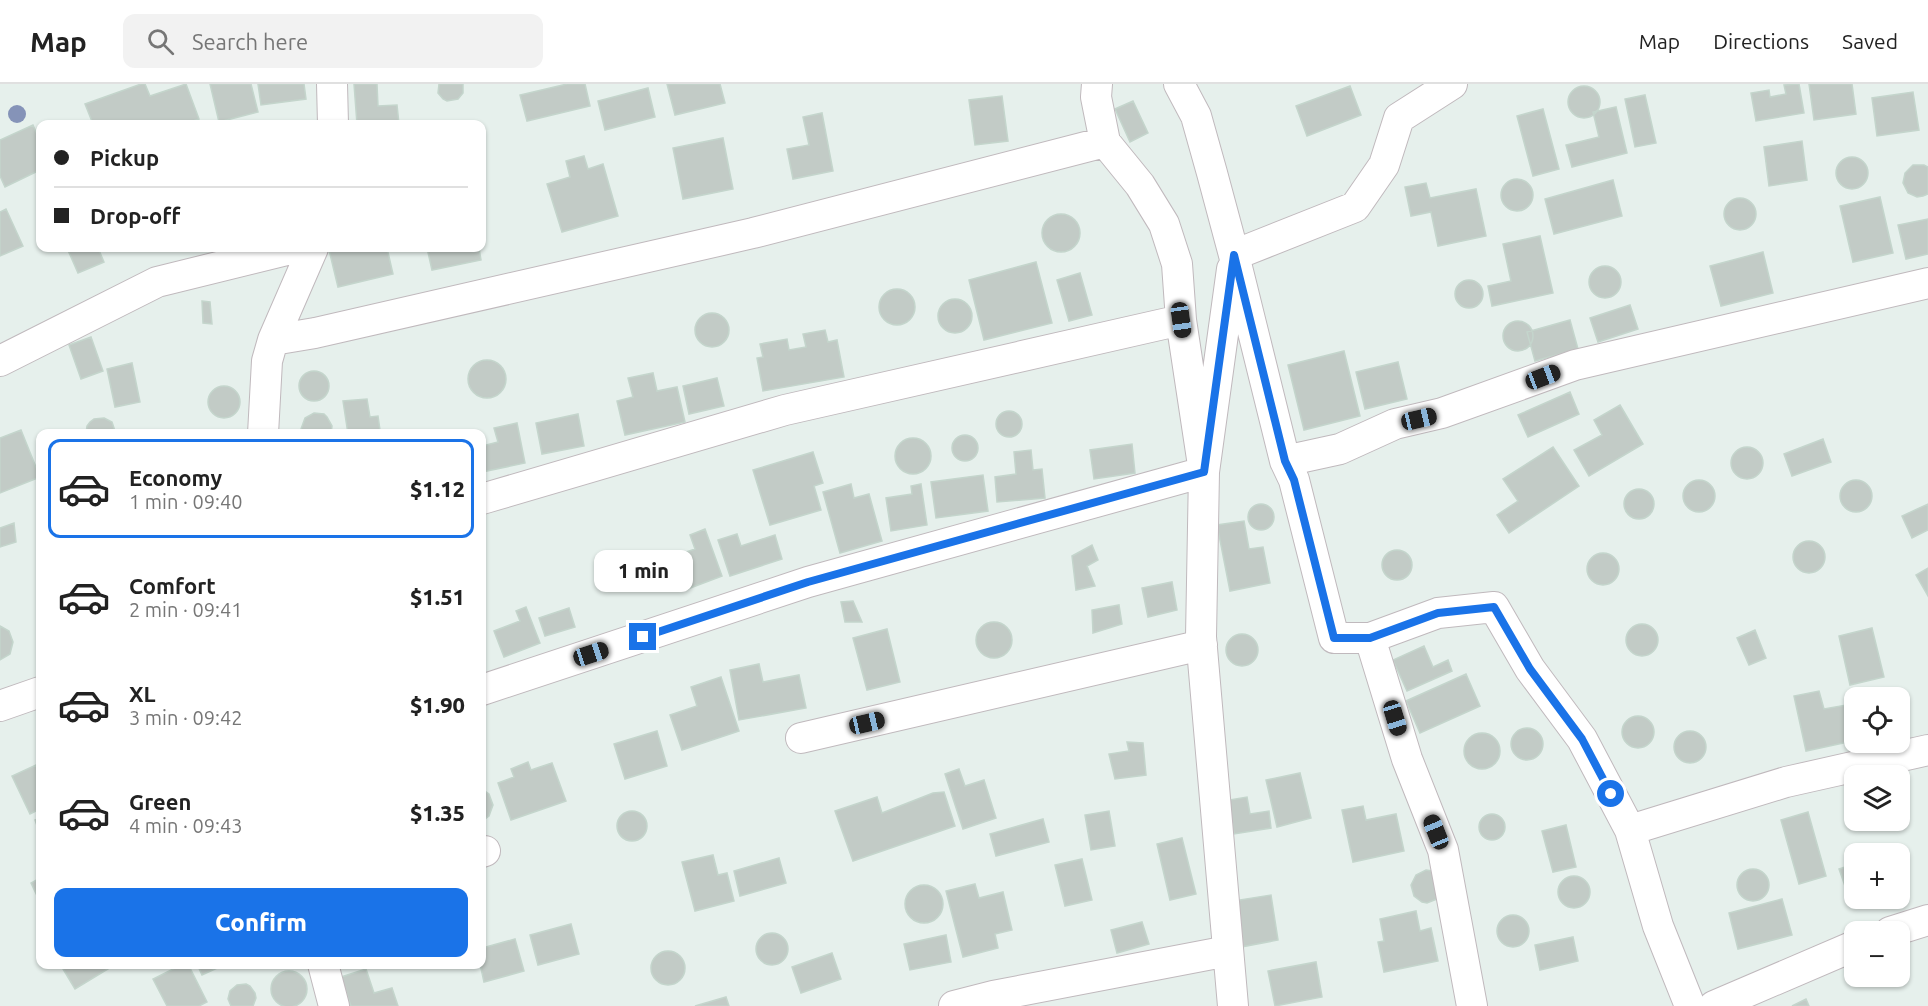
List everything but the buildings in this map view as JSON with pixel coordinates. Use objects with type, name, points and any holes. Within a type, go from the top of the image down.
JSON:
[{"type":"street","points":[[332,84],[333,120]]},
{"type":"street","points":[[1097,84],[1096,97],[1105,142],[1140,185],[1164,224],[1177,264],[1181,320],[1204,472]]},
{"type":"street","points":[[1179,84],[1196,116],[1234,255],[1285,461],[1294,480],[1334,638],[1370,638],[1438,613],[1494,607],[1530,669],[1582,739],[1630,830],[1658,926],[1690,1006]]},
{"type":"street","points":[[1234,255],[1355,207],[1384,165],[1399,118],[1452,84]]},
{"type":"street","points":[[273,340],[753,233],[1105,142]]},
{"type":"street","points":[[0,361],[158,282],[279,252]]},
{"type":"street","points":[[263,429],[267,361],[273,340],[312,252]]},
{"type":"street","points":[[1233,1006],[1202,645],[1204,472],[1234,255]]},
{"type":"street","points":[[1285,461],[1340,449],[1395,424],[1442,413],[1575,365],[1928,283]]},
{"type":"street","points":[[486,497],[785,410],[1181,320]]},
{"type":"street","points":[[486,689],[808,582],[1204,472]]},
{"type":"street","points":[[1370,638],[1407,759],[1443,850],[1472,1006]]},
{"type":"street","points":[[801,738],[1202,645]]},
{"type":"street","points":[[0,706],[36,693]]},
{"type":"street","points":[[1630,830],[1786,782],[1928,750]]},
{"type":"street","points":[[1910,926],[1928,920]]},
{"type":"street","points":[[1714,1006],[1844,950]]},
{"type":"street","points":[[954,1006],[993,996],[1228,951]]},
{"type":"street","points":[[324,969],[334,1006]]},
{"type":"route","points":[[643,637],[808,582],[1204,472],[1234,255],[1285,461],[1294,480],[1334,638],[1370,638],[1438,613],[1494,607],[1530,669],[1582,739],[1611,794]]}]
